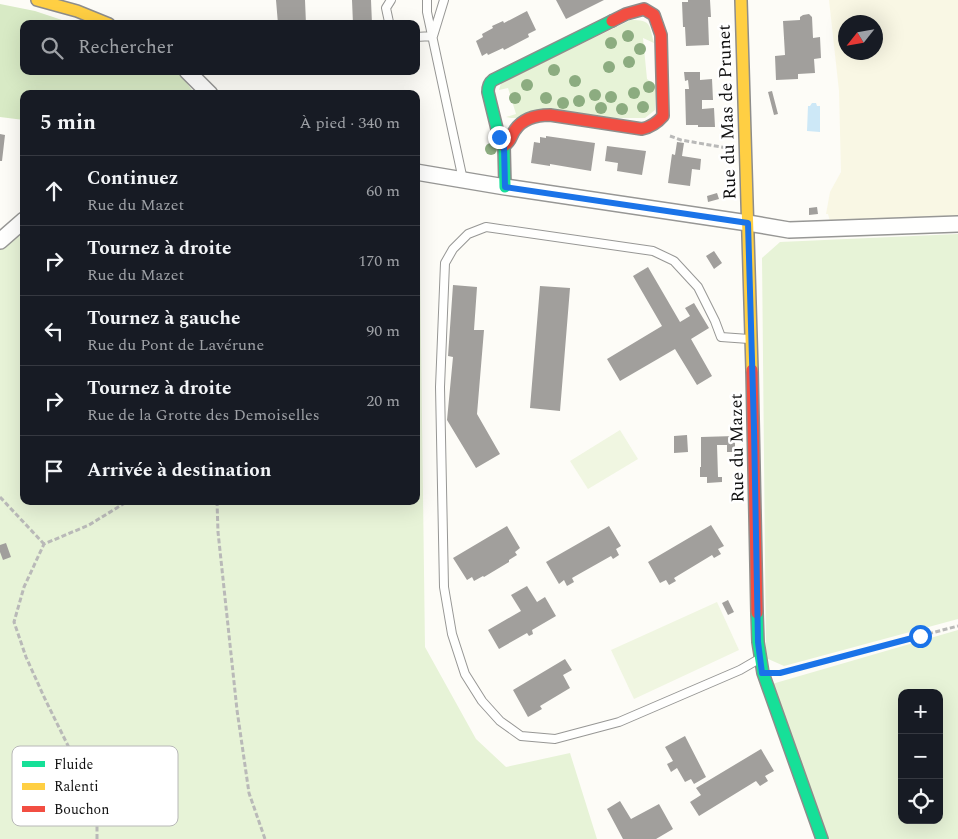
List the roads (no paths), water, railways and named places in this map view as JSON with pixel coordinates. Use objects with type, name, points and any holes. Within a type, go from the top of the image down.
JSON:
[{"type":"street","points":[[37,0],[77,11],[99,20]]},
{"type":"street","name":"Rue du Mas de Prunet","points":[[741,0],[748,223]]},
{"type":"street","points":[[504,146],[511,140],[514,130],[523,121],[540,115],[642,129],[656,125],[663,116],[661,35],[654,15],[644,9],[626,14],[490,82],[488,94],[499,137],[504,146],[505,187]]},
{"type":"street","points":[[191,75],[206,90]]},
{"type":"street","points":[[420,173],[789,230],[958,224]]},
{"type":"street","name":"Rue du Mazet","points":[[748,223],[755,438],[758,642],[762,673],[822,839]]},
{"type":"street","points":[[0,241],[20,224]]},
{"type":"lane","points":[[389,20],[386,8],[391,0]]},
{"type":"lane","points":[[427,0],[432,36],[463,180]]},
{"type":"lane","points":[[432,36],[444,0]]},
{"type":"lane","points":[[420,37],[432,36]]},
{"type":"lane","points":[[752,339],[721,337],[698,287],[674,261],[653,251],[486,227],[468,234],[453,249],[445,263],[440,387],[444,587],[452,634],[465,674],[482,701],[500,721],[521,736],[555,739],[619,722],[740,670],[760,658]]},
{"type":"water","points":[[812,103],[820,106],[820,132],[807,131],[808,106]]}]
